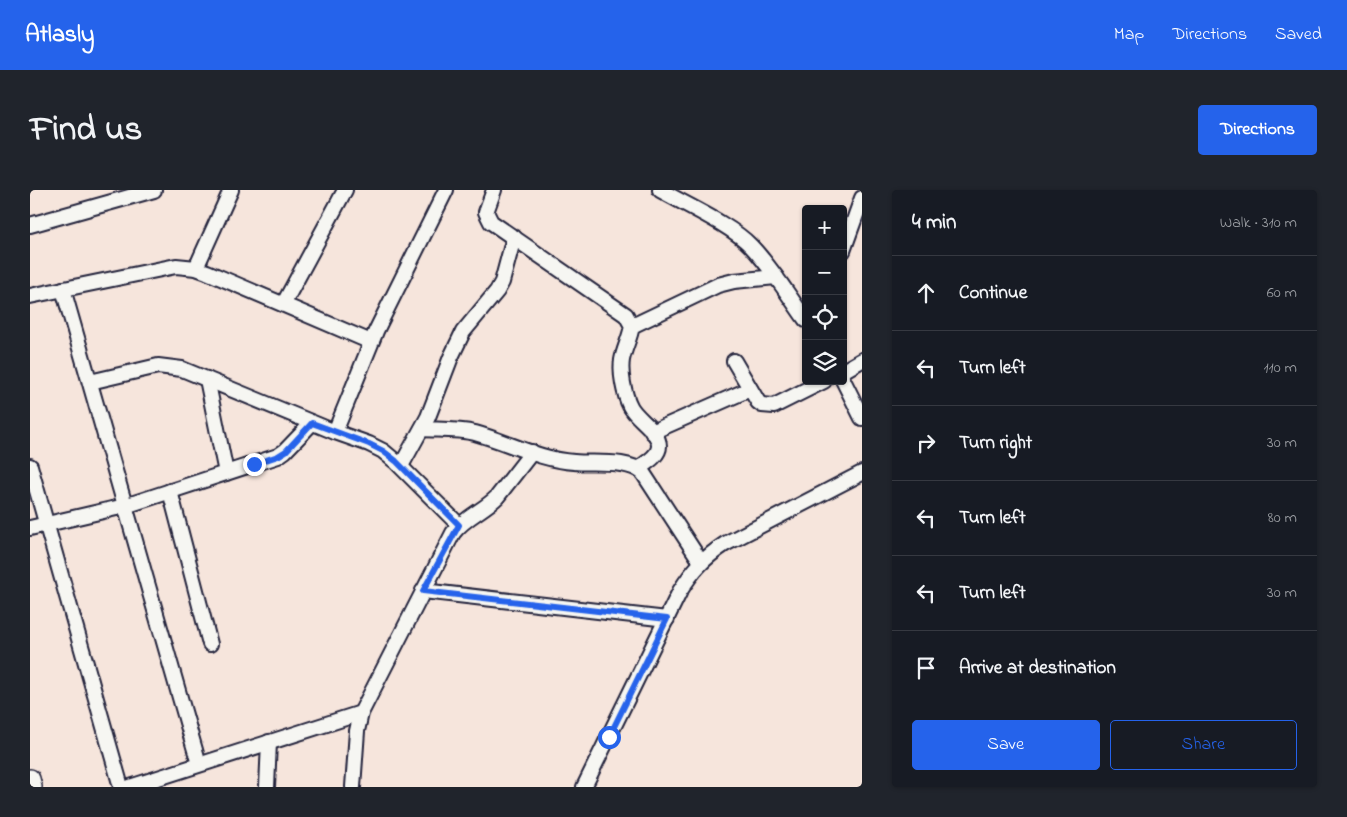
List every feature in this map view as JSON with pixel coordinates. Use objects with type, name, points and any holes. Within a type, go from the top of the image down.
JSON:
[{"type":"main road","points":[[30,779],[32,787]]},
{"type":"street","points":[[30,225],[154,190]]},
{"type":"street","points":[[196,268],[231,190]]},
{"type":"street","points":[[284,304],[345,190]]},
{"type":"street","points":[[335,432],[382,317],[446,190]]},
{"type":"street","points":[[494,190],[486,212],[491,222],[626,316],[632,326],[622,367],[626,395],[636,415],[658,439],[658,450],[655,455],[639,468]]},
{"type":"street","points":[[660,190],[729,229],[750,244],[802,313]]},
{"type":"street","points":[[843,250],[862,198]]},
{"type":"street","points":[[401,466],[422,429],[451,356],[463,332],[497,291],[502,282],[514,238]]},
{"type":"street","points":[[30,296],[176,266],[196,268],[371,342]]},
{"type":"street","points":[[632,326],[725,283],[776,277]]},
{"type":"street","points":[[63,289],[199,764]]},
{"type":"street","points":[[847,369],[862,360]]},
{"type":"street","points":[[734,361],[758,402],[769,407],[816,385]]},
{"type":"street","points":[[90,382],[158,366],[182,369],[383,451],[401,466],[459,525]]},
{"type":"street","points":[[206,379],[226,473]]},
{"type":"street","points":[[846,385],[862,418]]},
{"type":"street","points":[[652,432],[750,389]]},
{"type":"street","points":[[30,528],[125,506],[278,456],[286,451],[312,423]]},
{"type":"street","points":[[422,429],[475,433],[562,461],[626,464],[639,468],[701,562]]},
{"type":"street","points":[[353,787],[357,731],[361,713],[423,591],[459,525],[491,503],[532,452]]},
{"type":"street","points":[[30,466],[121,787]]},
{"type":"street","points":[[584,787],[667,619],[692,573],[701,562],[725,544],[862,473]]},
{"type":"street","points":[[170,491],[210,644]]},
{"type":"street","points":[[423,591],[667,619]]},
{"type":"street","points":[[130,787],[361,713]]},
{"type":"street","points":[[267,787],[269,742]]},
{"type":"route","points":[[254,464],[278,456],[286,451],[312,423],[383,451],[396,461],[459,525],[423,591],[667,619],[609,737]]}]
